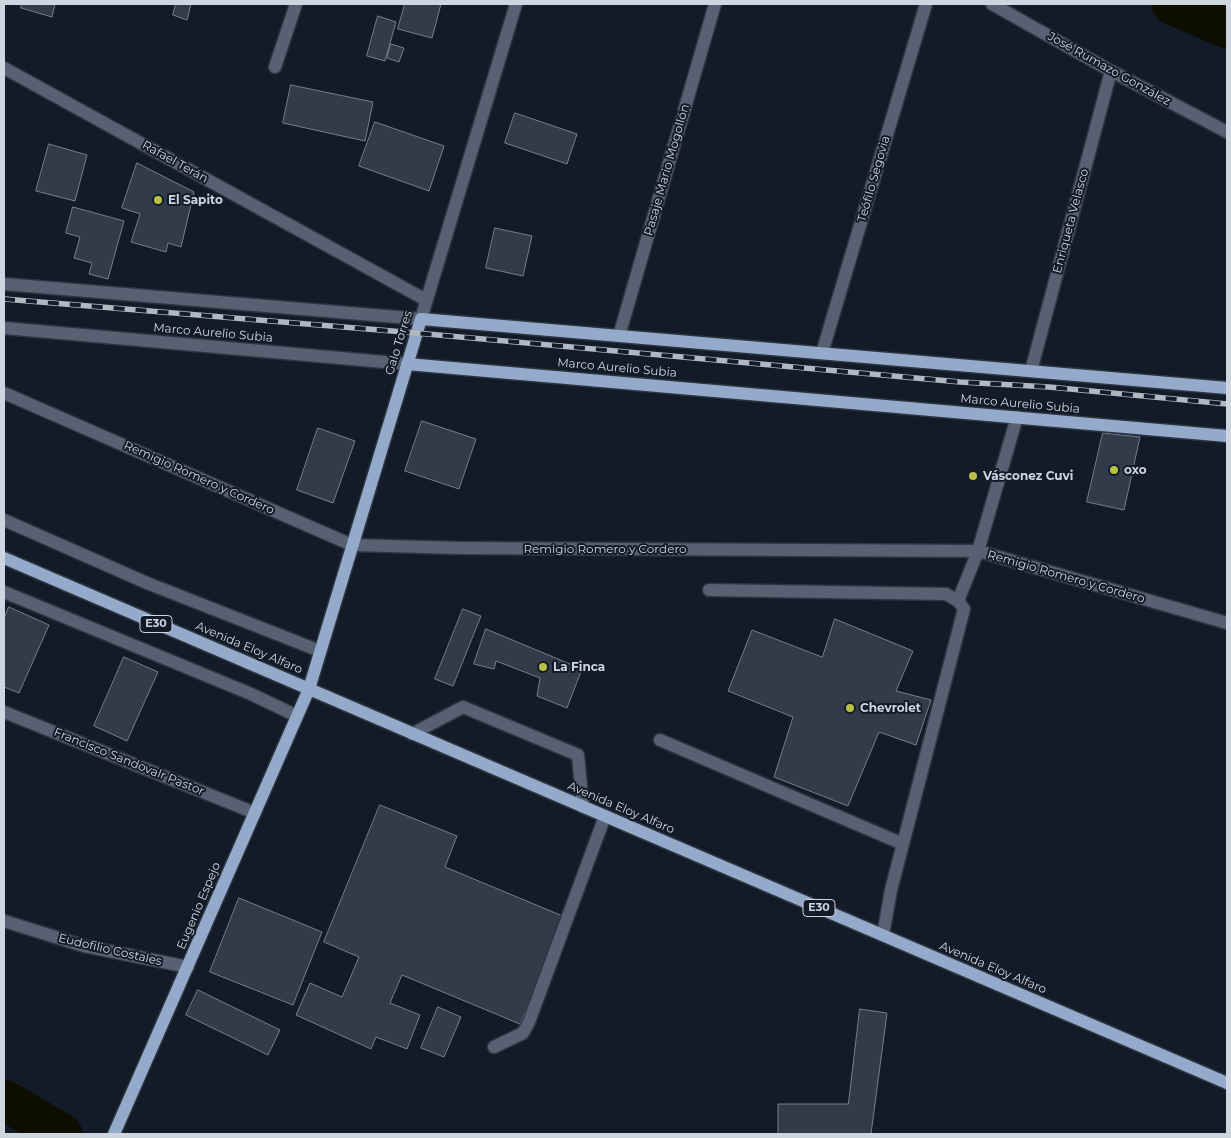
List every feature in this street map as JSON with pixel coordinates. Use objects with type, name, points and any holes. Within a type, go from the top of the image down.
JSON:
[{"type":"main road","points":[[421,319],[1227,388]]},
{"type":"main road","name":"Galo Torres","points":[[309,689],[421,319]]},
{"type":"main road","name":"Marco Aurelio Subia","points":[[407,364],[1227,436]]},
{"type":"main road","name":"Avenida Eloy Alfaro","points":[[4,558],[1227,1083]]},
{"type":"main road","name":"Eugenio Espejo","points":[[114,1134],[309,689]]},
{"type":"street","points":[[275,67],[296,4]]},
{"type":"street","name":"Galo Torres","points":[[421,319],[516,4]]},
{"type":"street","name":"Pasaje Mario Mogollón","points":[[619,336],[715,4]]},
{"type":"street","name":"Teófilo Segovia","points":[[822,353],[926,4]]},
{"type":"street","name":"José Rumazo González","points":[[992,4],[1111,71],[1227,132]]},
{"type":"street","name":"Rafael Terán","points":[[4,68],[426,300]]},
{"type":"street","name":"Enriqueta Velasco","points":[[1031,371],[1111,71]]},
{"type":"street","points":[[4,284],[421,319]]},
{"type":"street","name":"Marco Aurelio Subia","points":[[4,328],[407,364]]},
{"type":"street","name":"Remigio Romero y Cordero","points":[[4,393],[352,544],[470,548],[978,552],[1227,623]]},
{"type":"street","points":[[958,600],[978,552],[1017,417]]},
{"type":"street","points":[[4,520],[147,583],[320,651]]},
{"type":"street","points":[[709,590],[946,594],[958,600],[964,609],[891,890],[882,935]]},
{"type":"street","points":[[4,592],[251,694],[297,716]]},
{"type":"street","points":[[412,734],[463,706],[578,755],[583,806]]},
{"type":"street","name":"Francisco Sandovalr Pastor","points":[[4,712],[254,813]]},
{"type":"street","points":[[660,740],[903,844]]},
{"type":"street","points":[[494,1047],[523,1033],[529,1022],[605,816]]},
{"type":"street","name":"Eudofilio Costales","points":[[4,921],[84,946],[188,967]]},
{"type":"building","points":[[22,4],[55,4],[52,17],[21,8]]},
{"type":"building","points":[[176,4],[191,4],[187,20],[173,15]]},
{"type":"building","points":[[405,4],[441,4],[432,38],[398,29]]},
{"type":"building","points":[[378,16],[396,22],[385,61],[367,56]]},
{"type":"building","points":[[391,44],[404,48],[399,62],[387,58]]},
{"type":"building","points":[[291,85],[373,102],[365,141],[283,123]]},
{"type":"building","points":[[515,113],[577,134],[567,164],[505,143]]},
{"type":"building","points":[[375,122],[444,146],[429,191],[359,166]]},
{"type":"building","points":[[49,144],[87,155],[75,201],[36,191]]},
{"type":"building","name":"El Sapito","points":[[137,163],[194,192],[181,247],[168,243],[166,252],[131,242],[140,214],[122,208]]},
{"type":"building","points":[[73,207],[124,221],[108,279],[89,274],[92,263],[74,258],[80,237],[66,233]]},
{"type":"building","points":[[495,228],[532,236],[523,276],[486,268]]},
{"type":"building","points":[[422,421],[476,439],[459,489],[405,471]]},
{"type":"building","points":[[318,428],[355,441],[333,503],[297,490]]},
{"type":"building","name":"oxo","points":[[1103,433],[1140,437],[1124,510],[1087,502]]},
{"type":"building","points":[[9,607],[49,625],[19,693],[4,687],[4,619]]},
{"type":"building","points":[[463,609],[481,616],[453,686],[435,679]]},
{"type":"building","name":"Chevrolet","points":[[835,619],[913,651],[896,691],[931,700],[916,745],[879,732],[848,806],[774,777],[793,717],[728,691],[752,630],[822,657]]},
{"type":"building","name":"La Finca","points":[[486,629],[582,669],[567,708],[537,696],[540,678],[496,661],[494,669],[474,664]]},
{"type":"building","points":[[124,657],[158,672],[127,741],[94,726]]},
{"type":"building","points":[[380,805],[457,836],[445,867],[565,917],[520,1024],[402,975],[390,1003],[420,1015],[407,1049],[376,1037],[371,1049],[296,1015],[310,983],[342,997],[359,957],[324,942]]},
{"type":"building","points":[[239,898],[322,932],[293,1005],[210,972]]},
{"type":"building","points":[[198,990],[280,1030],[268,1055],[186,1015]]},
{"type":"building","points":[[438,1007],[461,1017],[444,1057],[421,1048]]},
{"type":"building","points":[[860,1009],[887,1013],[871,1134],[778,1134],[778,1104],[848,1104]]},
{"type":"waterway","points":[[1172,4],[1227,28]]},
{"type":"waterway","points":[[4,1100],[62,1134]]},
{"type":"railway","points":[[4,299],[416,333],[960,382],[1049,387],[1227,404]]},
{"type":"place","name":"El Sapito","points":[[158,200]]},
{"type":"place","name":"oxo","points":[[1114,470]]},
{"type":"place","name":"Vásconez Cuvi","points":[[973,476]]},
{"type":"place","name":"La Finca","points":[[543,667]]},
{"type":"place","name":"Chevrolet","points":[[850,708]]}]
